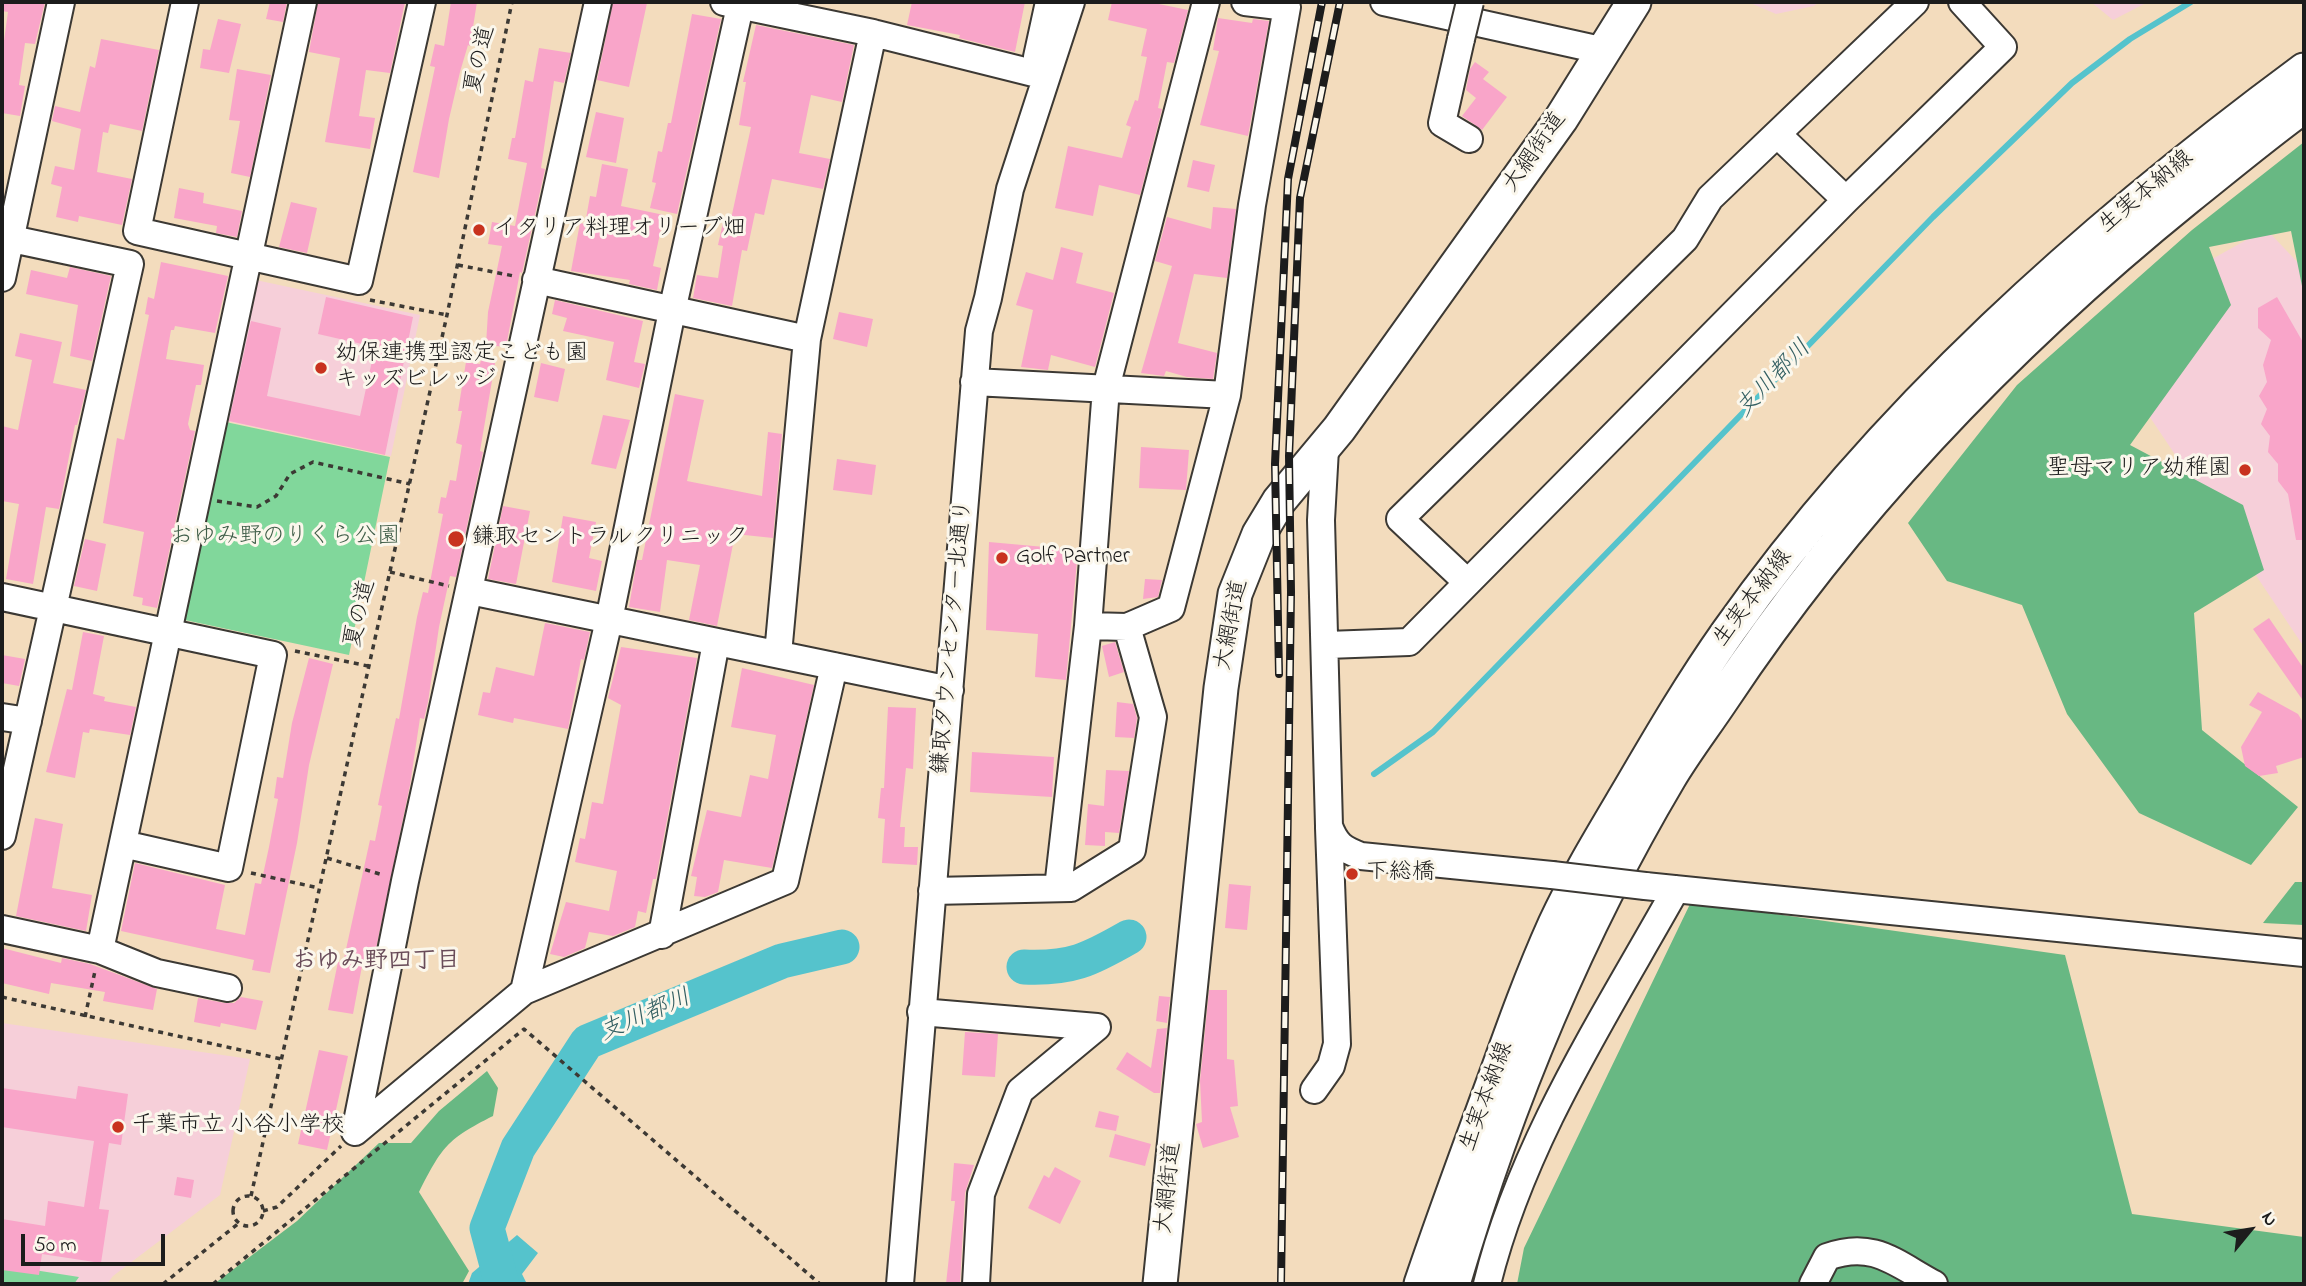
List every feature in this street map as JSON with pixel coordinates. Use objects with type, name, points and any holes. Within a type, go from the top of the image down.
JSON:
[{"type":"main road","name":"大網街道","points":[[1160,1284],[1221,688],[1235,594],[1259,534],[1279,501],[1325,449],[1561,119],[1634,2]]},
{"type":"main road","name":"生実本納線","points":[[1421,1284],[1529,986],[1555,924],[1587,860],[1675,711],[1729,630],[1795,545],[1863,466],[1931,390],[2013,309],[2123,211],[2304,70]]},
{"type":"main road","name":"生実本納線","points":[[1453,1284],[1515,1103],[1618,867],[1671,774],[1748,660],[1861,512],[1938,426],[2079,289],[2211,178],[2304,106]]},
{"type":"street","points":[[2,278],[6,238],[61,2]]},
{"type":"street","points":[[185,2],[137,231],[246,258],[359,281],[422,2]]},
{"type":"street","points":[[100,950],[166,631],[303,2]]},
{"type":"street","points":[[355,1132],[405,881],[598,2]]},
{"type":"street","points":[[978,331],[978,295],[985,239],[1002,170],[1033,73],[1049,2]]},
{"type":"street","name":"鎌取タウンセンター北通り","points":[[900,1284],[978,331],[988,298],[1010,189],[1071,2]]},
{"type":"street","points":[[1058,888],[1088,626],[1106,388],[1206,2]]},
{"type":"street","points":[[1088,626],[1127,627],[1171,608],[1227,395],[1252,205],[1287,7],[1245,2]]},
{"type":"street","points":[[1384,2],[1605,51]]},
{"type":"street","points":[[1469,139],[1442,123],[1470,2]]},
{"type":"street","points":[[1467,582],[1401,519],[1685,239],[1710,198],[1915,2]]},
{"type":"street","points":[[1327,645],[1409,642],[1846,200],[2003,47],[1962,2]]},
{"type":"street","points":[[524,991],[609,620],[735,3],[873,33],[1033,73]]},
{"type":"street","points":[[778,654],[807,339],[873,33]]},
{"type":"street","points":[[1777,134],[1846,200]]},
{"type":"street","points":[[2,836],[15,719],[52,610],[130,264],[6,238]]},
{"type":"street","points":[[536,280],[807,339]]},
{"type":"street","points":[[974,382],[1227,395]]},
{"type":"street","points":[[1314,1090],[1331,1066],[1337,1044],[1329,826],[1327,645],[1321,520],[1325,449]]},
{"type":"street","points":[[470,592],[950,690]]},
{"type":"street","points":[[2,597],[52,610],[273,654],[229,868],[123,844]]},
{"type":"street","points":[[932,891],[1071,888],[1132,850],[1153,717],[1127,627]]},
{"type":"street","points":[[662,935],[716,642]]},
{"type":"street","points":[[355,1132],[524,991],[785,881],[834,666]]},
{"type":"street","points":[[1329,826],[1342,849],[1361,856],[2304,953]]},
{"type":"street","points":[[1487,1284],[1497,1241],[1541,1136],[1676,889]]},
{"type":"street","points":[[2,929],[100,950],[138,963],[157,974],[228,988]]},
{"type":"street","points":[[921,1012],[1097,1027],[1020,1091],[981,1194],[976,1284]]},
{"type":"street","points":[[1813,1284],[1827,1257],[1850,1248],[1877,1253],[1934,1284]]},
{"type":"path","name":"夏の道","points":[[251,1196],[458,265],[512,2]]},
{"type":"path","points":[[458,265],[536,280]]},
{"type":"path","points":[[195,497],[257,507],[276,496],[290,474],[313,462],[410,484]]},
{"type":"path","points":[[390,572],[470,592]]},
{"type":"path","points":[[273,654],[289,650],[369,666]]},
{"type":"path","points":[[327,858],[405,881]]},
{"type":"path","points":[[229,868],[319,888]]},
{"type":"path","points":[[85,1017],[100,950]]},
{"type":"path","points":[[2,997],[281,1059]]},
{"type":"path","points":[[213,1284],[524,1029],[820,1284]]},
{"type":"path","points":[[263,1211],[277,1207],[355,1132]]},
{"type":"path","points":[[163,1284],[239,1223],[253,1225],[260,1219],[263,1211],[260,1201],[251,1196],[242,1197],[234,1204],[233,1214],[239,1223]]},
{"type":"shaded area","points":[[1748,2],[1819,2],[1814,6],[1776,14]]},
{"type":"shaded area","points":[[2091,2],[2148,2],[2113,20]]},
{"type":"shaded area","name":"聖母マリア幼稚園","points":[[2266,229],[2304,269],[2304,647],[2123,377],[2196,268]]},
{"type":"shaded area","name":"幼保連携型認定こども園 キッズビレッジ","points":[[251,279],[420,315],[391,456],[222,420]]},
{"type":"shaded area","name":"千葉市立 小谷小学校","points":[[2,1023],[250,1059],[220,1195],[113,1276],[107,1284],[2,1284]]},
{"type":"green space","points":[[2304,142],[2304,296],[2291,231],[2209,247],[2231,305],[2130,445],[2243,505],[2264,570],[2194,613],[2202,730],[2298,807],[2251,865],[2139,813],[2067,714],[2022,605],[1947,581],[1908,523],[2017,385],[2192,230]]},
{"type":"green space","name":"おゆみ野のりくら公園","points":[[221,421],[390,457],[349,655],[180,619]]},
{"type":"green space","points":[[2295,882],[2304,882],[2304,925],[2263,923]]},
{"type":"green space","points":[[1691,902],[2065,955],[2132,1214],[2304,1237],[2304,1284],[1517,1284],[1524,1248]]},
{"type":"green space","points":[[487,1071],[498,1088],[493,1116],[465,1131],[447,1146],[419,1192],[469,1271],[462,1284],[214,1284],[297,1221],[379,1143],[411,1143],[439,1111]]},
{"type":"green space","points":[[2,1265],[79,1277],[74,1284],[2,1284]]},
{"type":"water","points":[[517,1235],[538,1253],[522,1274],[527,1284],[468,1284],[472,1273]]},
{"type":"building","points":[[2,2],[45,2],[35,44],[25,43],[19,85],[25,86],[20,116],[2,113],[2,55],[8,12],[2,11]]},
{"type":"building","points":[[270,2],[287,2],[283,22],[266,19]]},
{"type":"building","points":[[318,2],[405,2],[390,73],[366,70],[359,116],[375,118],[370,149],[325,142],[340,58],[309,52]]},
{"type":"building","points":[[451,2],[477,2],[470,46],[468,45],[460,72],[449,119],[439,178],[413,172],[435,67],[430,66],[435,44],[444,46]]},
{"type":"building","points":[[613,2],[647,3],[629,87],[597,80]]},
{"type":"building","points":[[912,2],[1025,2],[1015,52],[959,38],[960,35],[907,25]]},
{"type":"building","points":[[1112,2],[1149,2],[1188,10],[1174,63],[1167,62],[1158,108],[1162,109],[1140,195],[1099,185],[1093,216],[1055,208],[1068,146],[1122,158],[1131,127],[1126,125],[1135,100],[1138,101],[1147,57],[1141,56],[1147,29],[1108,20]]},
{"type":"building","points":[[692,14],[721,19],[677,214],[650,208],[656,183],[652,182],[658,151],[662,152],[668,123],[671,123]]},
{"type":"building","points":[[1218,18],[1252,23],[1253,19],[1269,21],[1248,136],[1200,125],[1219,51],[1213,50]]},
{"type":"building","points":[[218,19],[241,24],[229,73],[200,68],[203,49],[210,50]]},
{"type":"building","points":[[756,25],[854,45],[842,102],[811,95],[799,153],[830,159],[823,189],[772,179],[764,215],[755,213],[747,251],[742,250],[732,306],[693,298],[697,275],[718,278],[723,246],[718,245],[724,218],[731,219],[751,127],[739,125],[746,82],[743,82]]},
{"type":"building","points":[[101,39],[159,50],[142,131],[110,124],[108,133],[103,132],[97,172],[132,179],[122,225],[79,216],[78,222],[56,217],[62,187],[51,184],[55,166],[74,170],[81,129],[52,121],[55,106],[80,112],[90,66],[95,68]]},
{"type":"building","points":[[539,48],[571,53],[564,83],[554,81],[541,168],[545,169],[522,273],[520,272],[506,347],[486,345],[488,312],[502,246],[488,244],[492,222],[515,226],[527,163],[508,159],[512,138],[515,138],[525,80],[533,82]]},
{"type":"building","points":[[1475,62],[1489,72],[1483,79],[1507,97],[1482,130],[1462,116],[1476,98],[1466,90],[1470,69]]},
{"type":"building","points":[[237,69],[271,75],[250,177],[231,173],[240,121],[229,120]]},
{"type":"building","points":[[596,112],[624,118],[616,163],[586,157]]},
{"type":"building","points":[[1193,160],[1215,165],[1209,192],[1187,187]]},
{"type":"building","points":[[602,164],[628,169],[621,206],[664,215],[653,266],[661,268],[657,290],[629,284],[630,280],[571,271],[580,223],[585,224],[590,196],[596,197]]},
{"type":"building","points":[[179,188],[204,193],[203,203],[242,211],[237,237],[216,233],[217,226],[174,218]]},
{"type":"building","points":[[291,202],[317,208],[307,253],[279,247]]},
{"type":"building","points":[[1213,207],[1236,209],[1227,278],[1194,274],[1178,343],[1217,353],[1213,379],[1187,377],[1166,371],[1164,376],[1141,373],[1172,266],[1155,261],[1167,217],[1211,229]]},
{"type":"building","points":[[1061,247],[1083,253],[1076,283],[1114,293],[1095,367],[1051,355],[1048,370],[1021,367],[1033,310],[1016,305],[1026,272],[1053,280]]},
{"type":"building","points":[[161,262],[228,276],[215,333],[175,326],[174,330],[171,330],[166,359],[204,365],[201,385],[196,385],[188,424],[190,430],[195,431],[157,608],[142,605],[143,598],[133,596],[144,532],[103,523],[117,438],[124,440],[149,315],[145,314],[148,297],[154,299]]},
{"type":"building","points":[[70,267],[111,276],[92,361],[70,356],[78,305],[26,294],[31,270],[67,278]]},
{"type":"building","points":[[326,297],[413,317],[385,455],[229,421],[251,321],[281,328],[267,396],[360,416],[375,347],[318,334]]},
{"type":"building","points":[[2277,297],[2304,344],[2304,540],[2296,540],[2288,494],[2278,481],[2278,464],[2268,452],[2270,436],[2261,424],[2267,409],[2259,396],[2267,382],[2263,365],[2271,340],[2258,328],[2258,308]]},
{"type":"building","points":[[555,300],[643,321],[634,362],[645,364],[639,388],[606,380],[614,342],[563,331],[567,318],[552,314]]},
{"type":"building","points":[[839,312],[873,319],[867,347],[833,339]]},
{"type":"building","points":[[20,333],[62,342],[53,383],[86,390],[75,425],[59,509],[46,507],[33,584],[6,579],[19,504],[2,501],[2,426],[18,430],[32,360],[15,356]]},
{"type":"building","points":[[481,360],[495,363],[480,451],[483,452],[456,577],[450,576],[439,627],[428,702],[424,719],[420,718],[410,785],[372,968],[362,966],[353,1014],[328,1010],[338,962],[343,963],[370,840],[375,841],[382,806],[378,805],[396,718],[399,719],[417,617],[423,592],[428,593],[443,514],[438,513],[441,497],[446,498],[450,480],[456,481],[462,445],[456,443],[462,411],[458,411],[466,362],[480,364]]},
{"type":"building","points":[[541,363],[565,369],[558,402],[534,397]]},
{"type":"building","points":[[675,394],[704,400],[687,481],[762,496],[768,432],[782,434],[773,538],[735,534],[717,626],[689,620],[700,565],[667,560],[660,612],[629,607],[637,560],[642,560]]},
{"type":"building","points":[[603,415],[630,420],[616,469],[591,464]]},
{"type":"building","points":[[1141,447],[1189,450],[1186,490],[1139,488]]},
{"type":"building","points":[[837,459],[876,465],[872,495],[833,490]]},
{"type":"building","points":[[503,506],[530,511],[516,584],[488,579]]},
{"type":"building","points":[[563,516],[596,522],[589,558],[602,561],[596,591],[552,582]]},
{"type":"building","points":[[85,539],[106,544],[97,591],[74,586]]},
{"type":"building","points":[[989,542],[1078,550],[1066,680],[1035,677],[1038,634],[986,630]]},
{"type":"building","points":[[1145,579],[1162,580],[1158,597],[1143,599]]},
{"type":"building","points":[[2269,618],[2304,669],[2304,702],[2253,629]]},
{"type":"building","points":[[545,623],[590,632],[584,660],[581,659],[568,729],[514,718],[513,723],[478,715],[483,692],[490,693],[496,667],[534,676]]},
{"type":"building","points":[[83,632],[104,636],[93,694],[105,697],[104,701],[136,707],[130,735],[90,729],[89,733],[83,732],[75,778],[46,772],[67,689],[72,690]]},
{"type":"building","points":[[1115,642],[1124,672],[1109,677],[1102,646]]},
{"type":"building","points":[[621,647],[697,658],[656,879],[653,879],[646,913],[638,911],[635,927],[613,936],[589,932],[585,948],[564,957],[550,954],[566,902],[609,911],[617,871],[575,862],[580,838],[585,839],[592,802],[603,804],[621,705],[608,698]]},
{"type":"building","points":[[2,655],[25,659],[19,686],[2,683]]},
{"type":"building","points":[[309,658],[333,664],[309,765],[297,843],[270,973],[252,970],[254,960],[121,931],[135,863],[225,885],[216,929],[245,935],[255,883],[261,884],[269,847],[278,799],[274,798],[277,777],[283,778],[292,723]]},
{"type":"building","points":[[742,668],[814,685],[772,868],[724,860],[718,892],[705,897],[694,896],[697,877],[691,876],[707,810],[741,817],[750,775],[768,779],[776,735],[731,727]]},
{"type":"building","points":[[2258,692],[2298,714],[2304,724],[2304,757],[2276,766],[2278,773],[2259,776],[2245,766],[2241,747],[2262,712],[2249,705]]},
{"type":"building","points":[[1117,702],[1133,704],[1137,718],[1134,738],[1115,737]]},
{"type":"building","points":[[888,707],[916,708],[913,769],[906,768],[900,827],[905,827],[904,847],[918,847],[917,865],[882,863],[885,819],[878,818],[881,788],[884,788]]},
{"type":"building","points":[[972,752],[1054,757],[1052,797],[970,792]]},
{"type":"building","points":[[1106,770],[1129,771],[1119,833],[1105,832],[1105,846],[1085,845],[1088,804],[1104,806]]},
{"type":"building","points":[[35,818],[63,824],[52,888],[92,895],[86,931],[16,916]]},
{"type":"building","points":[[1229,884],[1251,886],[1247,930],[1225,928]]},
{"type":"building","points":[[2,948],[61,963],[62,958],[90,964],[157,989],[153,1010],[103,1001],[105,992],[51,983],[49,994],[2,983]]},
{"type":"building","points":[[1209,990],[1227,990],[1227,1059],[1234,1060],[1238,1106],[1230,1107],[1239,1137],[1203,1148],[1196,1124],[1202,1122],[1200,1081]]},
{"type":"building","points":[[1159,996],[1170,997],[1167,1023],[1156,1021]]},
{"type":"building","points":[[241,997],[263,1001],[256,1030],[221,1023],[220,1027],[194,1022],[198,998],[234,1003]]},
{"type":"building","points":[[1167,1028],[1160,1093],[1154,1093],[1116,1069],[1127,1052],[1151,1068],[1157,1029]]},
{"type":"building","points":[[965,1032],[998,1034],[995,1077],[962,1075]]},
{"type":"building","points":[[319,1050],[348,1056],[327,1150],[298,1144]]},
{"type":"building","points":[[78,1086],[128,1094],[121,1145],[109,1143],[99,1209],[109,1210],[101,1263],[42,1254],[39,1275],[2,1270],[2,1219],[45,1226],[48,1201],[84,1207],[94,1141],[2,1127],[2,1088],[76,1099]]},
{"type":"building","points":[[1099,1111],[1119,1116],[1116,1131],[1095,1127]]},
{"type":"building","points":[[1115,1134],[1151,1144],[1145,1166],[1109,1157]]},
{"type":"building","points":[[954,1163],[974,1165],[965,1193],[960,1284],[946,1284],[955,1201],[951,1201]]},
{"type":"building","points":[[1055,1167],[1081,1181],[1060,1224],[1028,1208],[1044,1175],[1049,1178]]},
{"type":"building","points":[[177,1177],[194,1180],[191,1198],[174,1195]]},
{"type":"waterway","name":"支川都川","points":[[1374,774],[1433,732],[1933,217],[2072,83],[2130,39],[2191,2]]},
{"type":"waterway","name":"支川都川","points":[[1024,967],[1055,966],[1079,961],[1129,937]]},
{"type":"waterway","name":"支川都川","points":[[502,1284],[487,1228],[518,1148],[587,1042],[782,961],[842,947]]},
{"type":"railway","points":[[1279,674],[1275,464],[1288,179],[1322,2]]},
{"type":"railway","points":[[1281,1284],[1291,592],[1289,456],[1300,198],[1340,2]]},
{"type":"place","name":"イタリア料理オリーブ畑","points":[[479,230]]},
{"type":"place","name":"幼保連携型認定こども園 キッズビレッジ","points":[[321,368]]},
{"type":"place","name":"聖母マリア幼稚園","points":[[2245,470]]},
{"type":"place","name":"鎌取セントラルクリニック","points":[[456,539]]},
{"type":"place","name":"Golf Partner","points":[[1002,558]]},
{"type":"place","name":"下総橋","points":[[1352,874]]},
{"type":"place","name":"千葉市立 小谷小学校","points":[[118,1127]]},
{"type":"district","name":"おゆみ野四丁目","points":[[376,963]]}]
